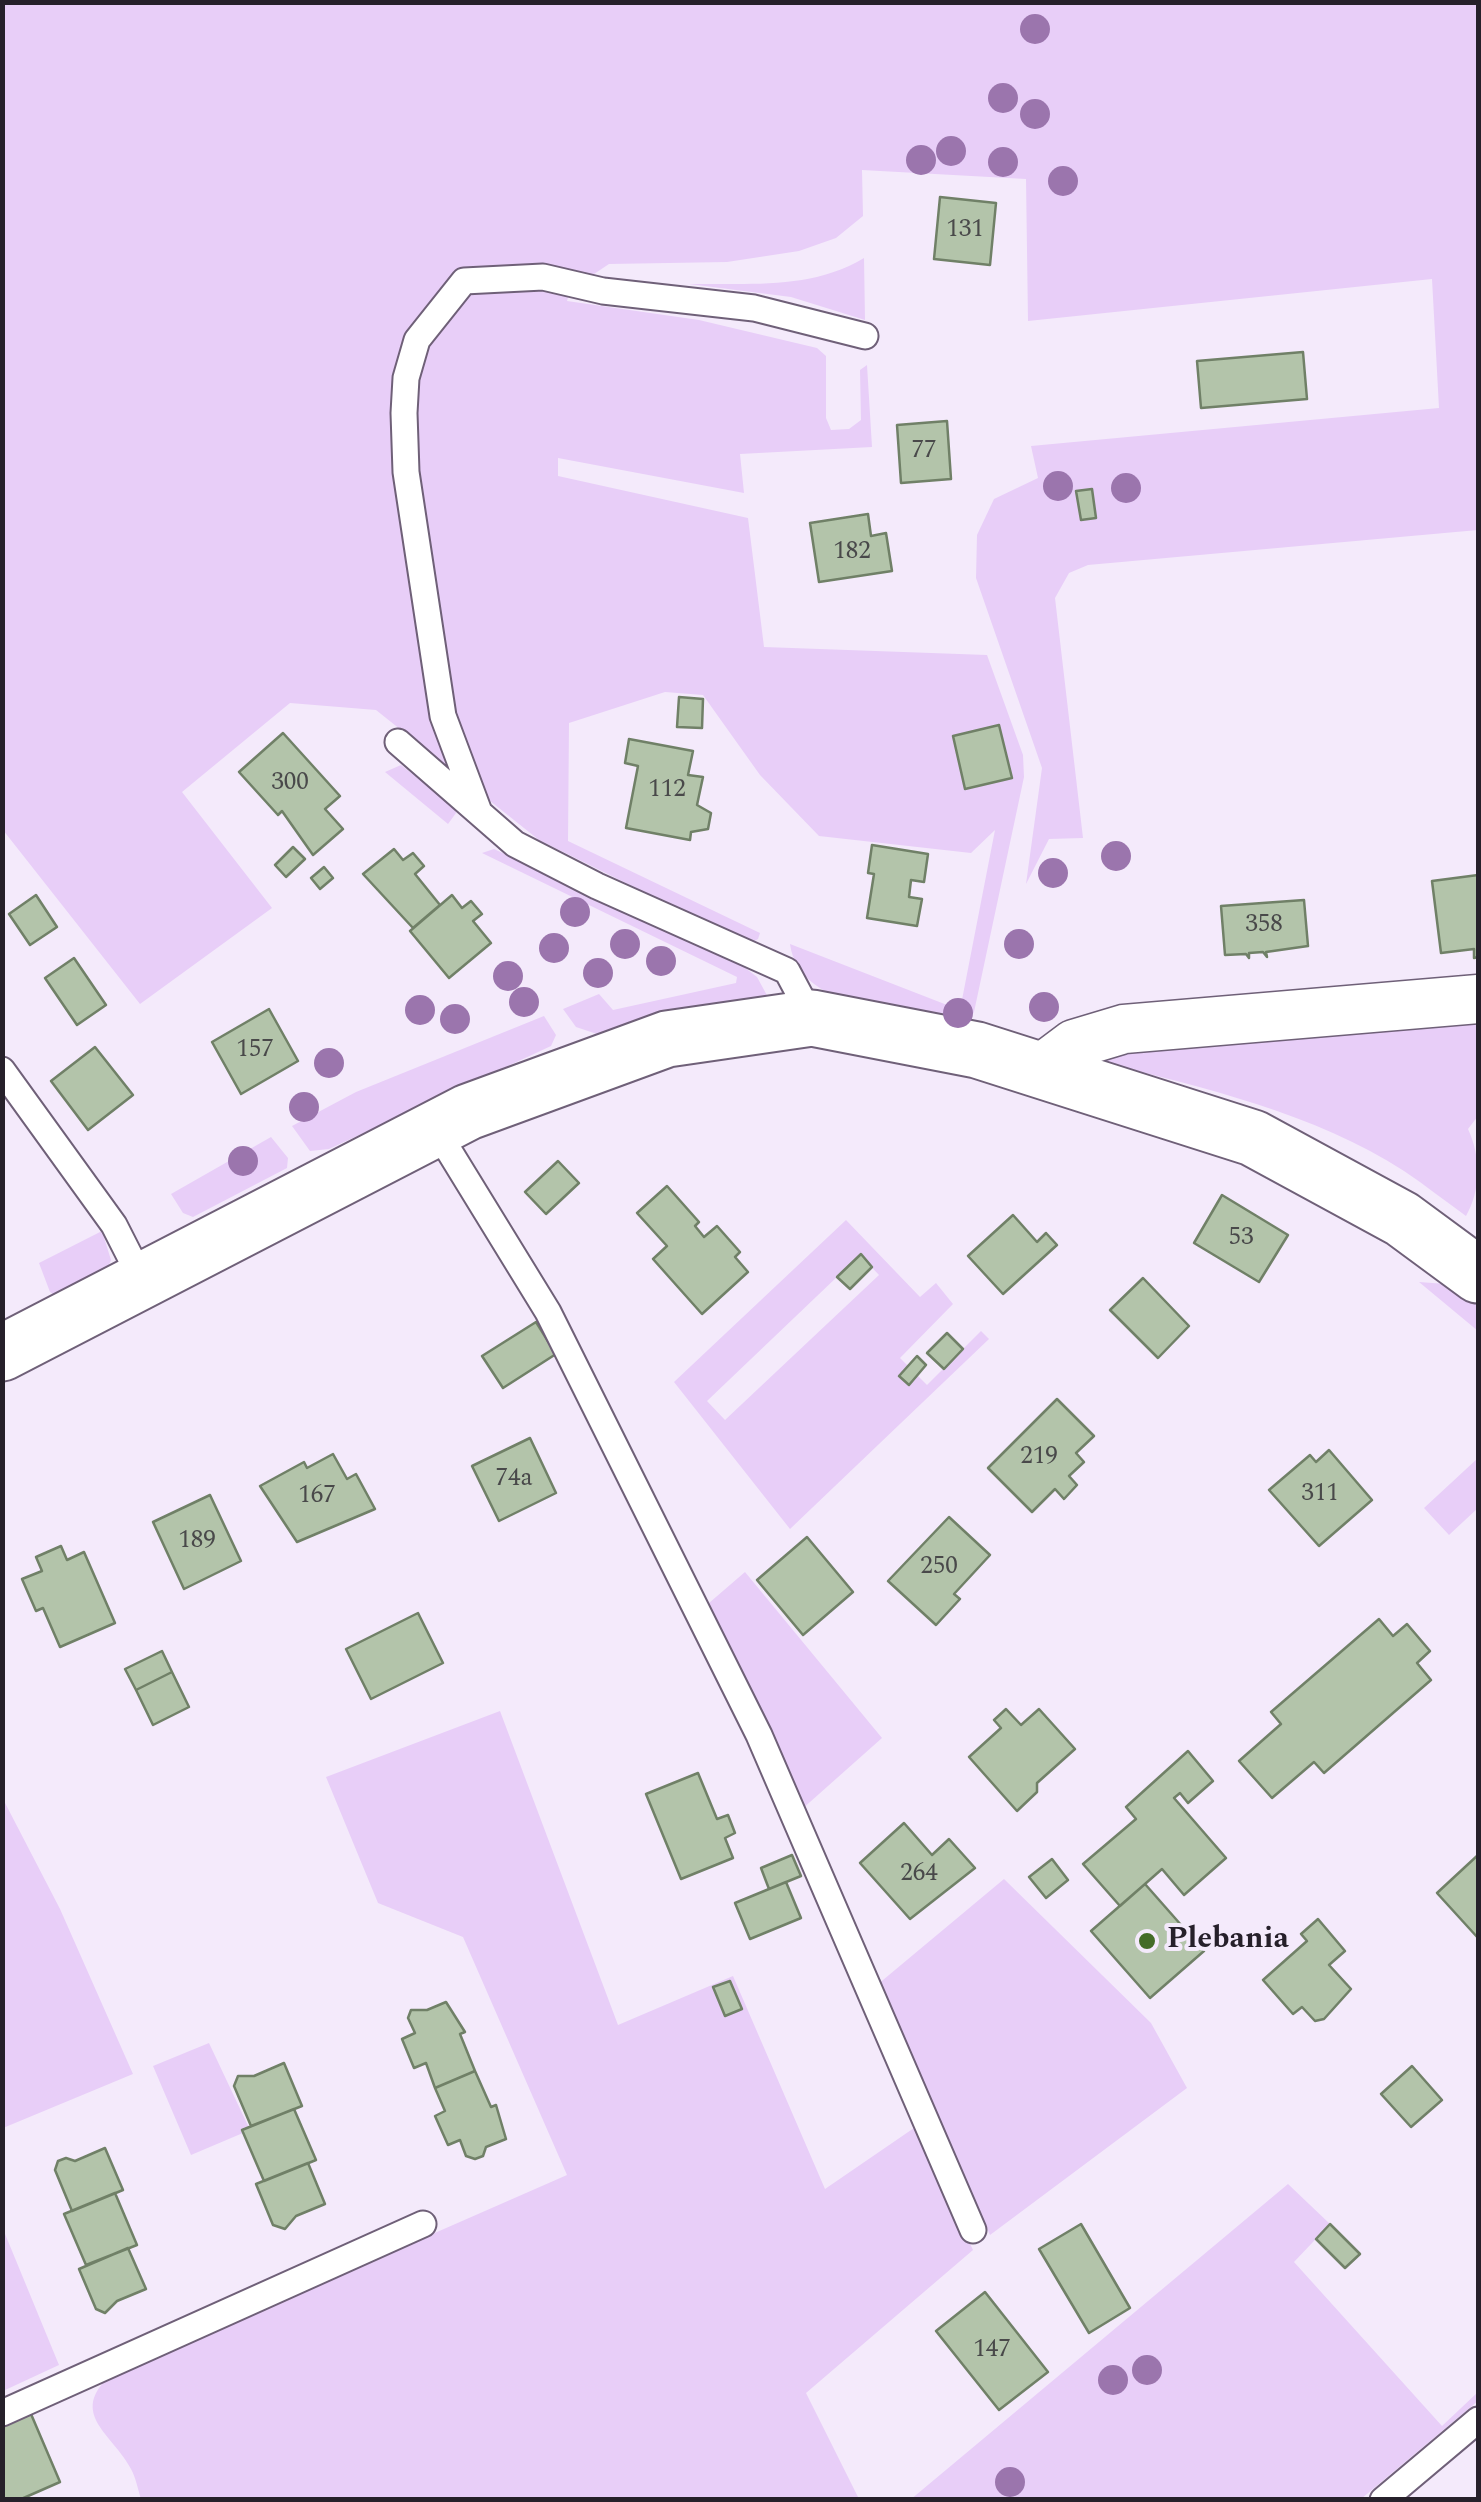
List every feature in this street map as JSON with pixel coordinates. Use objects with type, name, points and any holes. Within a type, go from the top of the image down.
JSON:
[{"type":"street","points":[[1042,1068],[1074,1044],[1124,1029],[1478,999]]},
{"type":"street","points":[[2,1353],[435,1128],[666,1039],[812,1018],[977,1050],[1253,1138],[1402,1218],[1478,1276]]},
{"type":"lane","points":[[479,812],[443,716],[406,472],[406,378],[417,340],[441,304],[464,281],[528,275],[604,291],[754,308],[866,336]]},
{"type":"lane","points":[[398,742],[531,852],[787,971],[812,1018]]},
{"type":"lane","points":[[2,1070],[114,1226],[143,1282]]},
{"type":"lane","points":[[435,1128],[548,1312],[759,1735],[972,2230]]},
{"type":"lane","points":[[2,2414],[424,2224]]},
{"type":"lane","points":[[1383,2500],[1478,2420]]},
{"type":"shaded area","points":[[3,3],[1478,3],[1478,530],[1088,565],[1069,573],[1055,598],[1083,838],[1049,839],[1026,884],[1042,768],[976,578],[977,535],[994,499],[1038,478],[1031,446],[1439,408],[1432,279],[1028,321],[1026,179],[862,170],[863,216],[836,238],[799,251],[727,262],[609,264],[570,290],[567,301],[699,320],[817,348],[826,356],[826,418],[831,430],[849,429],[861,420],[860,370],[867,365],[872,447],[740,454],[744,493],[558,458],[558,476],[748,518],[764,647],[987,655],[1023,755],[1024,777],[974,1012],[967,1023],[890,1012],[836,997],[814,984],[798,967],[790,944],[960,1010],[995,830],[971,853],[819,836],[760,775],[703,695],[665,692],[569,723],[568,841],[760,933],[758,939],[749,944],[539,840],[376,710],[290,703],[182,792],[272,908],[140,1004],[3,830]]},
{"type":"shaded area","points":[[864,258],[865,320],[791,297],[689,284],[801,280]]},
{"type":"shaded area","points":[[401,765],[454,806],[456,813],[448,824],[385,772]]},
{"type":"shaded area","points":[[494,849],[739,963],[757,977],[769,999],[600,1035],[576,1027],[563,1009],[599,994],[613,1010],[736,983],[737,977],[482,853]]},
{"type":"shaded area","points":[[544,1016],[556,1035],[551,1046],[329,1149],[310,1151],[292,1126],[356,1092]]},
{"type":"shaded area","points":[[1478,1019],[1478,1116],[1468,1129],[1477,1173],[1466,1216],[1404,1171],[1334,1133],[1258,1104],[1102,1062],[1095,1053]]},
{"type":"shaded area","points":[[271,1137],[288,1158],[287,1168],[193,1217],[183,1213],[171,1194]]},
{"type":"shaded area","points":[[846,1220],[920,1297],[936,1283],[953,1304],[900,1358],[927,1385],[981,1331],[989,1339],[790,1529],[674,1382]],"holes":[[[860,1255],[879,1275],[725,1420],[707,1401]]]},
{"type":"shaded area","points":[[102,1231],[111,1260],[106,1272],[58,1298],[50,1292],[39,1263]]},
{"type":"shaded area","points":[[1419,1282],[1446,1284],[1478,1302],[1478,1331]]},
{"type":"shaded area","points":[[1478,1458],[1478,1508],[1449,1535],[1424,1508]]},
{"type":"shaded area","points":[[745,1572],[882,1738],[801,1810],[709,1603]]},
{"type":"shaded area","points":[[500,1711],[618,2025],[733,1976],[825,2189],[914,2128],[973,2250],[806,2393],[859,2499],[141,2499],[131,2469],[94,2413],[93,2401],[111,2375],[567,2175],[463,1937],[378,1903],[326,1777]]},
{"type":"shaded area","points":[[3,1799],[60,1909],[133,2074],[3,2128]]},
{"type":"shaded area","points":[[1004,1879],[1151,2023],[1187,2088],[990,2235],[877,1985]]},
{"type":"shaded area","points":[[209,2043],[250,2130],[191,2155],[153,2066]]},
{"type":"shaded area","points":[[1288,2184],[1330,2224],[1294,2262],[1442,2426],[1478,2392],[1478,2401],[1361,2499],[910,2500]]},
{"type":"shaded area","points":[[3,2229],[59,2365],[2,2391]]},
{"type":"building","points":[[940,197],[996,203],[990,265],[934,259]]},
{"type":"building","points":[[1303,352],[1307,399],[1201,408],[1197,361]]},
{"type":"building","points":[[947,421],[951,479],[901,483],[897,425]]},
{"type":"building","points":[[1092,489],[1096,518],[1081,520],[1076,491]]},
{"type":"building","points":[[868,514],[871,536],[886,533],[892,571],[819,582],[810,523]]},
{"type":"building","points":[[679,697],[703,699],[702,728],[677,727]]},
{"type":"building","points":[[999,725],[1012,778],[965,789],[953,736]]},
{"type":"building","points":[[283,733],[340,796],[325,809],[343,829],[313,855],[282,811],[278,815],[239,772]]},
{"type":"building","points":[[629,739],[693,751],[688,775],[703,777],[697,805],[711,813],[708,829],[691,832],[690,840],[626,828],[638,766],[625,763]]},
{"type":"building","points":[[872,845],[928,854],[924,882],[911,880],[909,897],[922,899],[917,926],[867,918],[874,874],[868,873]]},
{"type":"building","points":[[293,847],[305,859],[286,877],[275,865]]},
{"type":"building","points":[[394,849],[403,860],[413,853],[424,866],[415,874],[440,905],[413,928],[363,874]]},
{"type":"building","points":[[324,867],[333,878],[320,889],[311,878]]},
{"type":"building","points":[[1478,875],[1478,957],[1474,958],[1474,949],[1441,953],[1432,881]]},
{"type":"building","points":[[36,895],[57,927],[30,945],[9,914]]},
{"type":"building","points":[[452,895],[462,908],[471,901],[482,914],[473,921],[491,943],[449,978],[410,931]]},
{"type":"building","points":[[1304,900],[1308,946],[1266,952],[1267,957],[1263,952],[1249,953],[1249,958],[1246,954],[1225,955],[1221,906]]},
{"type":"building","points":[[74,958],[106,1005],[77,1025],[45,978]]},
{"type":"building","points":[[269,1009],[298,1061],[241,1094],[212,1042]]},
{"type":"building","points":[[95,1047],[133,1095],[88,1130],[51,1081]]},
{"type":"building","points":[[558,1161],[579,1183],[546,1214],[525,1192]]},
{"type":"building","points":[[667,1186],[699,1222],[695,1226],[704,1237],[717,1226],[740,1252],[735,1257],[748,1272],[702,1314],[653,1259],[667,1246],[637,1213]]},
{"type":"building","points":[[1222,1195],[1288,1235],[1259,1282],[1194,1243]]},
{"type":"building","points":[[1013,1215],[1037,1242],[1046,1233],[1057,1245],[1003,1294],[968,1256]]},
{"type":"building","points":[[861,1254],[872,1267],[850,1289],[837,1277]]},
{"type":"building","points":[[1143,1278],[1189,1326],[1158,1358],[1110,1310]]},
{"type":"building","points":[[536,1322],[556,1354],[503,1388],[482,1356]]},
{"type":"building","points":[[947,1333],[963,1349],[944,1369],[927,1353]]},
{"type":"building","points":[[917,1356],[926,1365],[909,1385],[899,1376]]},
{"type":"building","points":[[1057,1399],[1094,1436],[1076,1453],[1084,1462],[1069,1476],[1077,1485],[1064,1499],[1055,1489],[1032,1512],[988,1468]]},
{"type":"building","points":[[530,1438],[556,1493],[499,1521],[472,1466]]},
{"type":"building","points":[[1329,1450],[1372,1500],[1319,1546],[1269,1490],[1310,1455],[1316,1462]]},
{"type":"building","points":[[333,1454],[347,1479],[356,1474],[375,1509],[297,1542],[260,1486],[304,1462],[307,1468]]},
{"type":"building","points":[[210,1495],[241,1561],[184,1589],[153,1522]]},
{"type":"building","points":[[949,1517],[990,1555],[954,1594],[960,1599],[936,1625],[888,1581]]},
{"type":"building","points":[[807,1537],[853,1592],[803,1635],[757,1580]]},
{"type":"building","points":[[61,1546],[67,1560],[84,1552],[115,1623],[60,1647],[43,1608],[36,1611],[22,1579],[42,1571],[36,1557]]},
{"type":"building","points":[[418,1613],[443,1663],[371,1699],[346,1649]]},
{"type":"building","points":[[1379,1619],[1393,1636],[1407,1624],[1430,1651],[1417,1663],[1431,1680],[1324,1773],[1314,1762],[1272,1798],[1239,1761],[1281,1724],[1271,1712]]},
{"type":"building","points":[[162,1651],[172,1672],[136,1690],[125,1669]]},
{"type":"building","points":[[172,1672],[189,1707],[153,1725],[136,1690]]},
{"type":"building","points":[[1006,1709],[1021,1725],[1039,1709],[1075,1749],[1037,1783],[1037,1792],[1017,1811],[969,1757],[1001,1728],[994,1720]]},
{"type":"building","points":[[1188,1751],[1213,1781],[1188,1803],[1180,1793],[1174,1798],[1226,1858],[1184,1895],[1162,1869],[1120,1906],[1083,1864],[1136,1819],[1126,1807]]},
{"type":"building","points":[[698,1773],[717,1819],[728,1815],[735,1833],[725,1838],[733,1858],[681,1879],[646,1794]]},
{"type":"building","points":[[904,1823],[932,1855],[949,1839],[975,1868],[910,1919],[860,1863]]},
{"type":"building","points":[[792,1855],[801,1876],[769,1889],[761,1868]]},
{"type":"building","points":[[1478,1855],[1478,1938],[1437,1893]]},
{"type":"building","points":[[1052,1859],[1068,1880],[1046,1898],[1029,1877]]},
{"type":"building","points":[[786,1882],[801,1918],[750,1939],[735,1903]]},
{"type":"building","name":"Plebania","points":[[1145,1884],[1204,1951],[1150,1998],[1091,1931]]},
{"type":"building","points":[[1318,1919],[1345,1951],[1329,1965],[1351,1989],[1324,2019],[1315,2021],[1302,2007],[1293,2014],[1263,1980],[1307,1941],[1301,1934]]},
{"type":"building","points":[[730,1981],[742,2009],[725,2016],[713,1987]]},
{"type":"building","points":[[446,2002],[465,2032],[460,2034],[475,2071],[435,2088],[426,2063],[414,2068],[402,2039],[415,2033],[408,2018],[411,2010],[427,2010]]},
{"type":"building","points":[[284,2063],[302,2106],[251,2126],[234,2086],[238,2076],[254,2076]]},
{"type":"building","points":[[1412,2066],[1442,2100],[1411,2127],[1381,2094]]},
{"type":"building","points":[[475,2071],[491,2107],[496,2105],[506,2139],[486,2147],[483,2156],[475,2159],[466,2156],[460,2140],[448,2145],[435,2116],[445,2111],[435,2088]]},
{"type":"building","points":[[294,2109],[316,2160],[264,2181],[242,2130]]},
{"type":"building","points":[[105,2148],[123,2190],[72,2211],[55,2170],[58,2161],[75,2161]]},
{"type":"building","points":[[308,2163],[325,2204],[296,2216],[285,2229],[273,2225],[256,2184]]},
{"type":"building","points":[[115,2193],[137,2245],[86,2265],[64,2214]]},
{"type":"building","points":[[1081,2224],[1130,2308],[1089,2333],[1039,2249]]},
{"type":"building","points":[[1330,2224],[1360,2254],[1345,2268],[1316,2239]]},
{"type":"building","points":[[128,2248],[146,2289],[117,2301],[105,2313],[96,2309],[79,2269]]},
{"type":"building","points":[[985,2292],[1048,2372],[999,2410],[936,2331]]},
{"type":"building","points":[[31,2414],[60,2482],[19,2500],[2,2500],[2,2426]]},
{"type":"place","name":"Plebania","points":[[1147,1941]]}]
